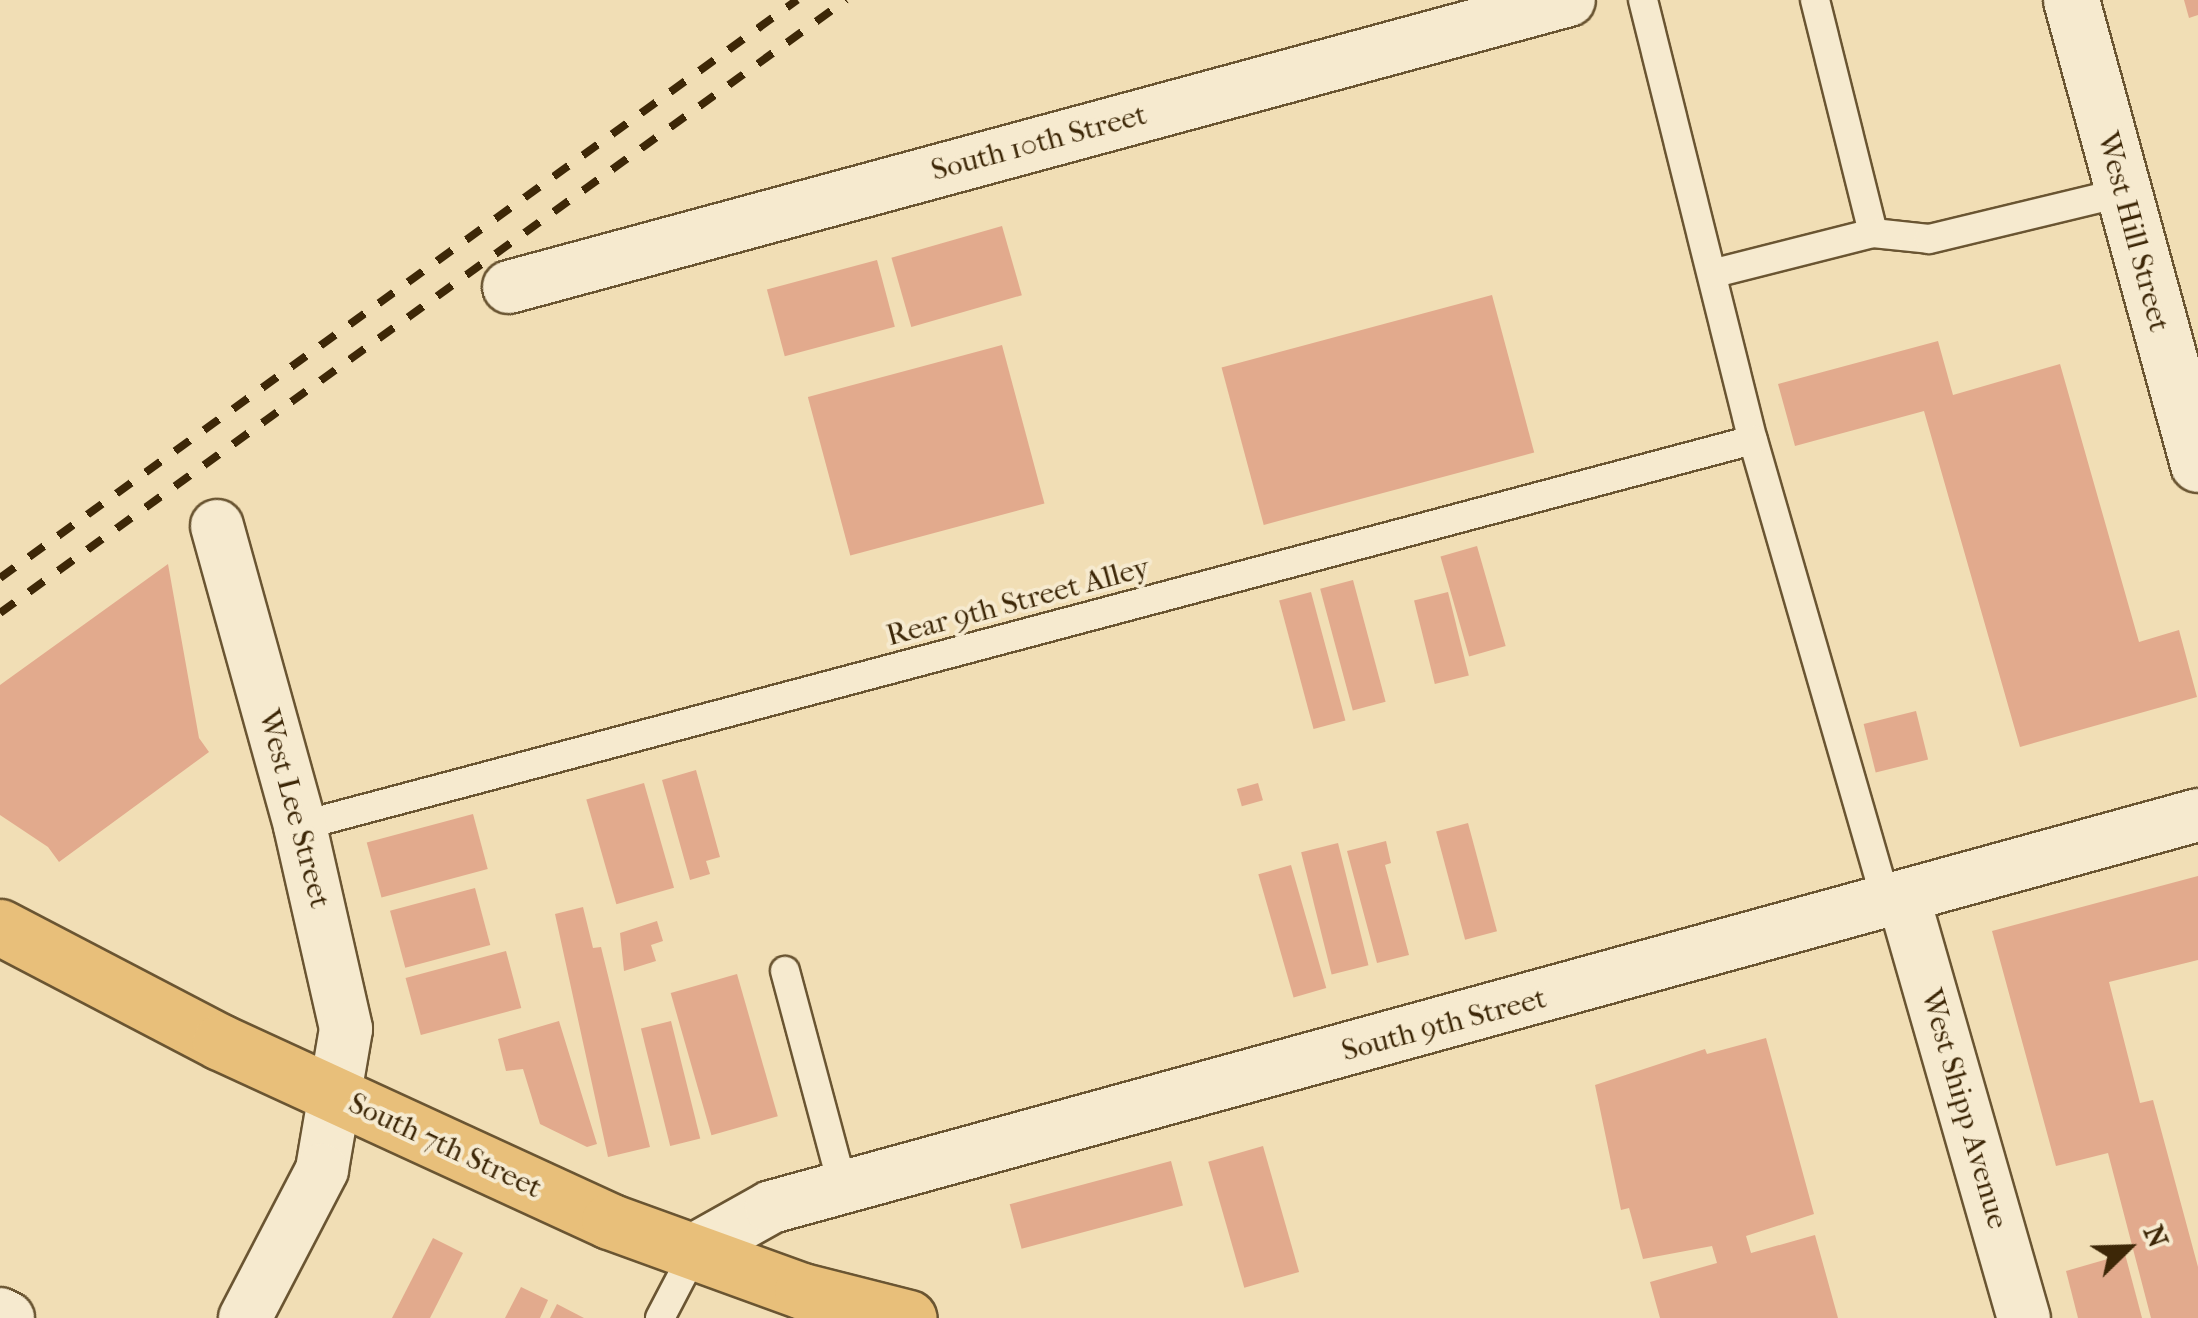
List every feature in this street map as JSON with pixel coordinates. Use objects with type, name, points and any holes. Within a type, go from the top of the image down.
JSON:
[{"type":"main road","name":"South 7th Street","points":[[0,927],[336,1096],[609,1220],[802,1291],[909,1318]]},
{"type":"street","name":"South 10th Street","points":[[509,287],[1569,0]]},
{"type":"street","name":"West Hill Street","points":[[2071,0],[2120,193],[2198,464]]},
{"type":"street","name":"West Lee Street","points":[[216,526],[300,826],[346,1029],[322,1170],[245,1318]]},
{"type":"street","name":"South 9th Street","points":[[696,1249],[771,1207],[1895,903],[2198,815]]},
{"type":"street","name":"West Shipp Avenue","points":[[1895,903],[2024,1318]]},
{"type":"street","points":[[0,1314],[8,1318]]},
{"type":"lane","points":[[1643,0],[1716,273],[1753,440],[1895,903]]},
{"type":"lane","points":[[1816,0],[1873,233]]},
{"type":"lane","points":[[1716,273],[1873,233],[1929,238],[2120,193]]},
{"type":"lane","name":"Rear 9th Street Alley","points":[[300,826],[1753,440]]},
{"type":"lane","points":[[786,971],[843,1188]]},
{"type":"lane","points":[[660,1318],[696,1249]]},
{"type":"building","points":[[2184,0],[2198,0],[2198,15],[2189,18]]},
{"type":"building","points":[[1002,226],[1022,295],[911,327],[891,258]]},
{"type":"building","points":[[877,260],[895,327],[785,356],[767,290]]},
{"type":"building","points":[[1492,295],[1534,452],[1264,525],[1222,367]]},
{"type":"building","points":[[1938,341],[1953,395],[2060,364],[2139,642],[2179,630],[2197,697],[2020,747],[1924,411],[1795,446],[1778,384]]},
{"type":"building","points":[[1002,345],[1044,503],[850,555],[808,397]]},
{"type":"building","points":[[1477,546],[1506,646],[1469,656],[1440,556]]},
{"type":"building","points":[[168,564],[199,738],[209,752],[59,862],[48,847],[0,815],[0,685]]},
{"type":"building","points":[[1353,580],[1386,702],[1353,711],[1320,589]]},
{"type":"building","points":[[1311,592],[1345,720],[1314,729],[1279,601]]},
{"type":"building","points":[[1448,592],[1469,675],[1435,684],[1414,600]]},
{"type":"building","points":[[1916,711],[1928,760],[1876,773],[1864,724]]},
{"type":"building","points":[[696,770],[720,857],[706,861],[710,874],[690,880],[662,780]]},
{"type":"building","points":[[644,783],[674,888],[616,904],[586,800]]},
{"type":"building","points":[[1258,783],[1263,800],[1242,806],[1237,789]]},
{"type":"building","points":[[473,814],[488,869],[382,898],[367,842]]},
{"type":"building","points":[[1468,823],[1497,931],[1465,940],[1436,832]]},
{"type":"building","points":[[1386,841],[1391,863],[1385,865],[1409,955],[1377,963],[1347,851]]},
{"type":"building","points":[[1338,843],[1368,965],[1332,974],[1301,852]]},
{"type":"building","points":[[1291,865],[1326,988],[1294,997],[1258,874]]},
{"type":"building","points":[[2198,876],[2198,960],[2109,982],[2140,1103],[2153,1100],[2198,1267],[2198,1318],[2151,1318],[2108,1153],[2056,1166],[1992,931]]},
{"type":"building","points":[[475,888],[490,945],[405,968],[390,911]]},
{"type":"building","points":[[583,907],[593,948],[601,947],[650,1147],[608,1157],[555,914]]},
{"type":"building","points":[[657,921],[663,941],[651,945],[656,961],[624,971],[620,933]]},
{"type":"building","points":[[506,951],[521,1008],[421,1035],[406,978]]},
{"type":"building","points":[[737,974],[778,1116],[711,1135],[671,993]]},
{"type":"building","points":[[559,1021],[597,1144],[587,1147],[540,1124],[523,1069],[506,1071],[498,1039]]},
{"type":"building","points":[[671,1021],[700,1138],[670,1146],[641,1028]]},
{"type":"building","points":[[1766,1038],[1814,1214],[1746,1236],[1751,1253],[1815,1235],[1838,1318],[1660,1318],[1650,1282],[1717,1263],[1712,1246],[1643,1259],[1629,1208],[1621,1210],[1595,1085],[1705,1049],[1707,1054]]},
{"type":"building","points":[[1263,1146],[1299,1272],[1244,1288],[1208,1162]]},
{"type":"building","points":[[1171,1161],[1183,1205],[1022,1249],[1010,1204]]},
{"type":"building","points":[[433,1238],[463,1253],[430,1318],[392,1318]]},
{"type":"building","points":[[2125,1254],[2142,1318],[2078,1318],[2066,1271]]},
{"type":"building","points":[[521,1287],[548,1300],[540,1318],[505,1318]]},
{"type":"building","points":[[557,1304],[584,1318],[550,1318]]},
{"type":"railway","points":[[0,578],[797,0]]},
{"type":"railway","points":[[0,613],[846,0]]}]
